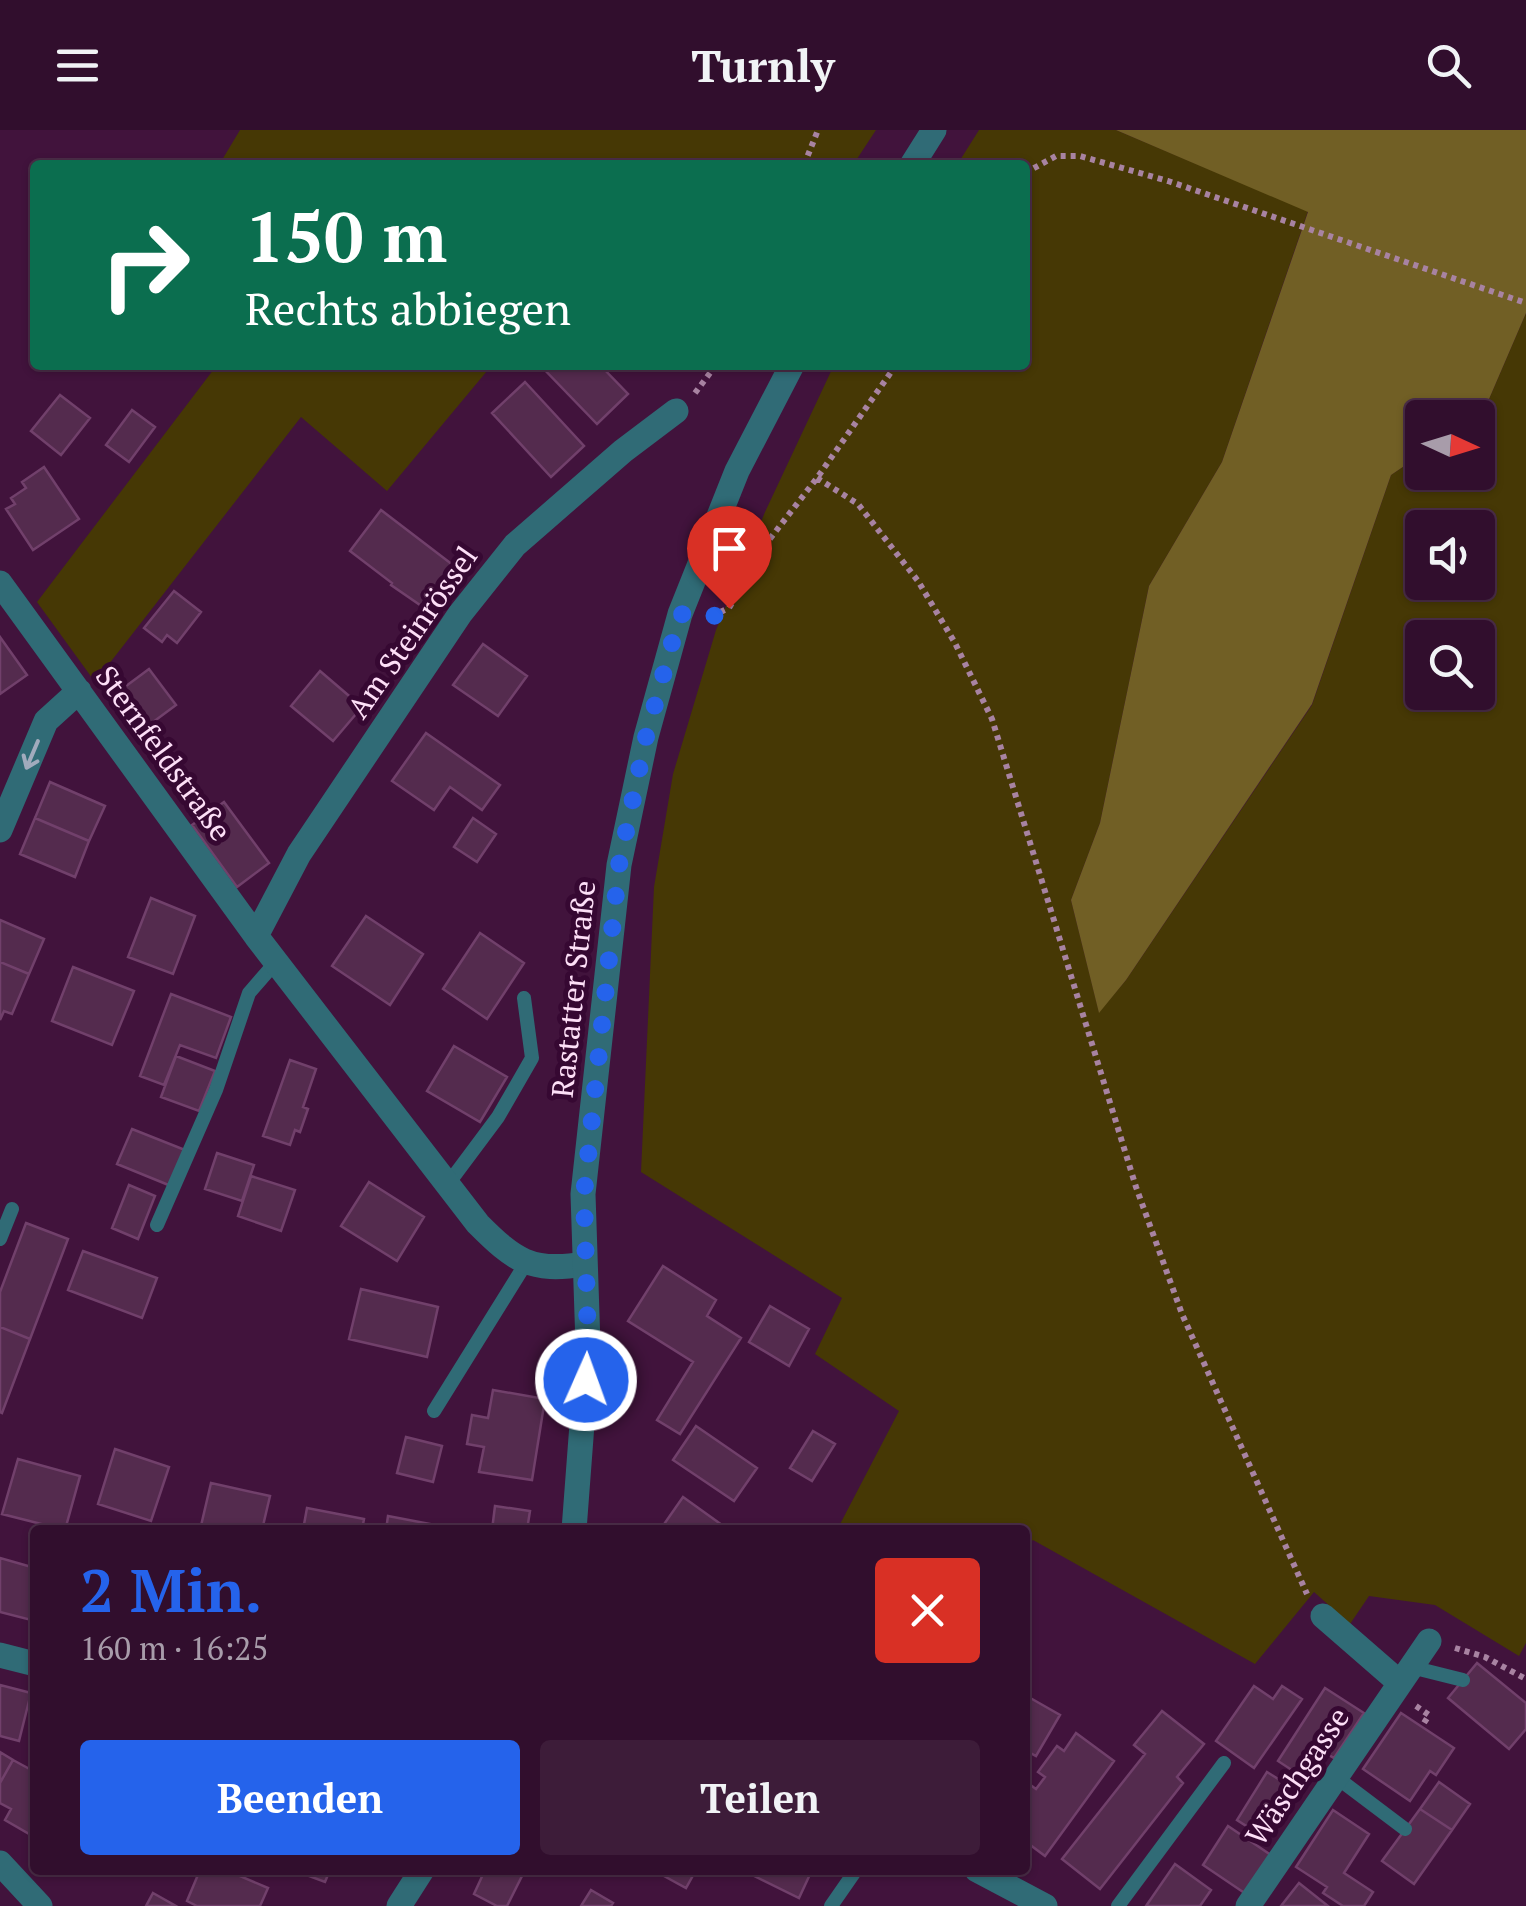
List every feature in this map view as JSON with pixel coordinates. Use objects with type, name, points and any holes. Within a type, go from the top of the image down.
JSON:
[{"type":"street","points":[[915,160],[934,130]]},
{"type":"street","name":"Rastatter Straße","points":[[574,1525],[588,1345],[584,1194],[619,865],[646,737],[680,614],[737,471],[789,370]]},
{"type":"street","name":"Am Steinrössel","points":[[256,936],[299,854],[460,614],[514,545],[622,451],[676,411]]},
{"type":"street","name":"Sternfeldstraße","points":[[0,583],[276,962],[488,1234],[526,1264]]},
{"type":"street","points":[[0,830],[46,721],[79,692]]},
{"type":"street","points":[[526,1264],[584,1264]]},
{"type":"street","points":[[1323,1616],[1406,1675]]},
{"type":"street","name":"Wäschgasse","points":[[1248,1906],[1326,1776],[1430,1641]]},
{"type":"street","points":[[0,1655],[30,1663]]},
{"type":"street","points":[[0,1863],[40,1906]]},
{"type":"street","points":[[399,1906],[419,1875]]},
{"type":"street","points":[[986,1875],[1044,1906]]},
{"type":"lane","points":[[157,1225],[216,1090],[249,993],[276,962]]},
{"type":"lane","points":[[448,1184],[498,1117],[532,1058],[524,998]]},
{"type":"lane","points":[[0,1239],[12,1209]]},
{"type":"lane","points":[[434,1411],[526,1264]]},
{"type":"lane","points":[[1406,1675],[1463,1680]]},
{"type":"lane","points":[[1118,1906],[1224,1764]]},
{"type":"lane","points":[[1326,1776],[1405,1829]]},
{"type":"lane","points":[[831,1906],[853,1875]]},
{"type":"path","points":[[806,160],[818,130]]},
{"type":"path","points":[[1030,170],[1056,156],[1080,156],[1168,181],[1526,304]]},
{"type":"path","points":[[680,614],[714,616],[729,608],[769,540],[893,370]]},
{"type":"path","points":[[817,478],[858,504],[918,581],[956,643],[992,720],[1136,1187],[1182,1314],[1312,1603],[1323,1616]]},
{"type":"path","points":[[1430,1641],[1485,1657],[1526,1679]]},
{"type":"path","points":[[1422,1726],[1430,1716]]},
{"type":"shaded area","points":[[240,130],[876,130],[856,160],[222,160]]},
{"type":"shaded area","points":[[979,130],[1116,130],[1308,211],[1222,462],[1149,586],[1100,823],[1071,900],[1099,1012],[1126,980],[1312,705],[1391,475],[1405,466],[1405,490],[1495,490],[1495,400],[1489,400],[1526,313],[1526,1643],[1519,1656],[1435,1605],[1369,1596],[1350,1624],[1314,1592],[1255,1664],[1033,1540],[1030,1543],[1030,1525],[840,1525],[899,1411],[815,1354],[842,1298],[641,1172],[654,887],[673,774],[716,630],[765,512],[832,370],[1030,370],[1030,160],[960,160]]},
{"type":"shaded area","points":[[1116,130],[1526,130],[1526,313],[1489,400],[1405,400],[1405,466],[1391,475],[1312,704],[1126,980],[1099,1013],[1071,900],[1100,823],[1149,586],[1222,462],[1308,212]]},
{"type":"shaded area","points":[[213,370],[488,370],[387,491],[301,417],[95,682],[37,602]]},
{"type":"building","points":[[545,370],[605,370],[628,394],[597,424]]},
{"type":"building","points":[[525,382],[584,446],[551,477],[492,413]]},
{"type":"building","points":[[60,395],[90,418],[61,455],[31,431]]},
{"type":"building","points":[[132,410],[155,427],[129,462],[106,445]]},
{"type":"building","points":[[44,467],[79,519],[33,550],[6,509],[15,504],[11,498],[26,488],[22,482]]},
{"type":"building","points":[[381,510],[466,575],[436,616],[350,551]]},
{"type":"building","points":[[174,591],[201,612],[177,643],[167,635],[162,642],[144,628]]},
{"type":"building","points":[[0,637],[27,675],[0,694]]},
{"type":"building","points":[[483,644],[527,676],[498,716],[453,685]]},
{"type":"building","points":[[149,669],[176,705],[141,731],[114,695]]},
{"type":"building","points":[[320,671],[362,707],[333,741],[291,706]]},
{"type":"building","points":[[426,733],[500,785],[482,810],[450,787],[434,810],[392,781]]},
{"type":"building","points":[[50,782],[105,806],[89,841],[35,818]]},
{"type":"building","points":[[224,802],[269,863],[237,887],[192,825]]},
{"type":"building","points":[[35,818],[89,841],[75,877],[20,854]]},
{"type":"building","points":[[473,818],[496,834],[477,862],[454,847]]},
{"type":"building","points":[[151,898],[195,916],[173,974],[128,957]]},
{"type":"building","points":[[366,916],[423,954],[390,1005],[332,966]]},
{"type":"building","points":[[0,920],[44,939],[29,974],[0,962]]},
{"type":"building","points":[[480,933],[524,963],[487,1019],[443,989]]},
{"type":"building","points":[[0,962],[29,974],[12,1014],[4,1011],[0,1020]]},
{"type":"building","points":[[73,967],[134,991],[112,1045],[52,1021]]},
{"type":"building","points":[[171,994],[231,1017],[216,1058],[180,1045],[164,1085],[140,1076]]},
{"type":"building","points":[[454,1046],[507,1077],[480,1122],[427,1091]]},
{"type":"building","points":[[176,1056],[215,1071],[199,1111],[161,1097]]},
{"type":"building","points":[[290,1060],[316,1069],[303,1107],[308,1109],[300,1132],[295,1130],[290,1145],[263,1136]]},
{"type":"building","points":[[132,1129],[185,1150],[171,1186],[117,1164]]},
{"type":"building","points":[[217,1153],[254,1165],[242,1201],[205,1189]]},
{"type":"building","points":[[251,1176],[295,1190],[281,1231],[238,1216]]},
{"type":"building","points":[[369,1182],[424,1217],[397,1261],[341,1226]]},
{"type":"building","points":[[129,1185],[155,1196],[138,1239],[112,1228]]},
{"type":"building","points":[[26,1223],[68,1239],[30,1339],[0,1327],[0,1292]]},
{"type":"building","points":[[83,1251],[157,1278],[142,1318],[68,1290]]},
{"type":"building","points":[[663,1266],[716,1300],[707,1316],[741,1338],[680,1434],[657,1420],[693,1362],[628,1321]]},
{"type":"building","points":[[361,1289],[438,1307],[427,1357],[349,1339]]},
{"type":"building","points":[[770,1306],[809,1329],[789,1366],[749,1342]]},
{"type":"building","points":[[0,1327],[30,1339],[2,1413],[0,1412]]},
{"type":"building","points":[[493,1390],[545,1399],[532,1480],[479,1472],[484,1447],[467,1444],[472,1415],[488,1418]]},
{"type":"building","points":[[696,1426],[757,1468],[734,1501],[673,1460]]},
{"type":"building","points":[[813,1431],[835,1444],[812,1481],[790,1468]]},
{"type":"building","points":[[406,1437],[442,1446],[433,1482],[397,1473]]},
{"type":"building","points":[[115,1449],[169,1467],[151,1521],[98,1504]]},
{"type":"building","points":[[18,1459],[80,1476],[66,1525],[45,1525],[2,1514]]},
{"type":"building","points":[[211,1483],[270,1496],[263,1525],[201,1525]]},
{"type":"building","points":[[683,1497],[722,1525],[663,1525]]},
{"type":"building","points":[[495,1506],[530,1511],[528,1525],[493,1525]]},
{"type":"building","points":[[307,1508],[364,1519],[363,1525],[304,1525]]},
{"type":"building","points":[[388,1516],[430,1524],[430,1525],[387,1525]]},
{"type":"building","points":[[0,1558],[30,1567],[30,1620],[0,1612]]},
{"type":"building","points":[[1477,1663],[1526,1703],[1526,1729],[1509,1749],[1448,1698]]},
{"type":"building","points":[[0,1685],[30,1693],[19,1741],[0,1736]]},
{"type":"building","points":[[1254,1686],[1273,1699],[1282,1686],[1302,1699],[1254,1768],[1216,1741]]},
{"type":"building","points":[[1325,1688],[1364,1713],[1334,1758],[1322,1751],[1304,1778],[1278,1761]]},
{"type":"building","points":[[1030,1698],[1060,1715],[1036,1756],[1030,1753]]},
{"type":"building","points":[[1162,1711],[1204,1744],[1177,1777],[1183,1783],[1100,1889],[1062,1859],[1145,1754],[1134,1745]]},
{"type":"building","points":[[1401,1713],[1454,1748],[1436,1775],[1430,1771],[1410,1801],[1363,1769]]},
{"type":"building","points":[[1076,1733],[1114,1761],[1045,1856],[1030,1845],[1030,1785],[1036,1789],[1045,1777],[1038,1772],[1057,1746],[1064,1751]]},
{"type":"building","points":[[0,1752],[13,1760],[0,1783]]},
{"type":"building","points":[[13,1760],[30,1769],[30,1834],[5,1820],[11,1809],[0,1803],[0,1783]]},
{"type":"building","points":[[1267,1772],[1296,1790],[1265,1838],[1237,1820]]},
{"type":"building","points":[[1439,1782],[1470,1804],[1452,1830],[1420,1809]]},
{"type":"building","points":[[1420,1809],[1452,1830],[1414,1884],[1382,1861]]},
{"type":"building","points":[[1333,1810],[1369,1834],[1344,1873],[1373,1892],[1364,1906],[1343,1906],[1323,1893],[1327,1887],[1296,1867]]},
{"type":"building","points":[[1228,1826],[1274,1857],[1249,1896],[1203,1865]]},
{"type":"building","points":[[1175,1864],[1211,1890],[1200,1906],[1146,1906]]},
{"type":"building","points":[[198,1875],[238,1875],[268,1888],[260,1906],[197,1906],[187,1901]]},
{"type":"building","points":[[306,1875],[328,1875],[325,1882]]},
{"type":"building","points":[[483,1875],[522,1875],[507,1906],[497,1906],[474,1894]]},
{"type":"building","points":[[662,1875],[693,1875],[686,1888]]},
{"type":"building","points":[[752,1875],[810,1875],[799,1898]]},
{"type":"building","points":[[1299,1883],[1328,1906],[1281,1906]]},
{"type":"building","points":[[591,1890],[613,1903],[611,1906],[581,1906]]},
{"type":"building","points":[[153,1893],[176,1906],[146,1906]]},
{"type":"route","points":[[586,1380],[584,1194],[619,865],[646,737],[680,614],[714,616],[729,608]]}]
